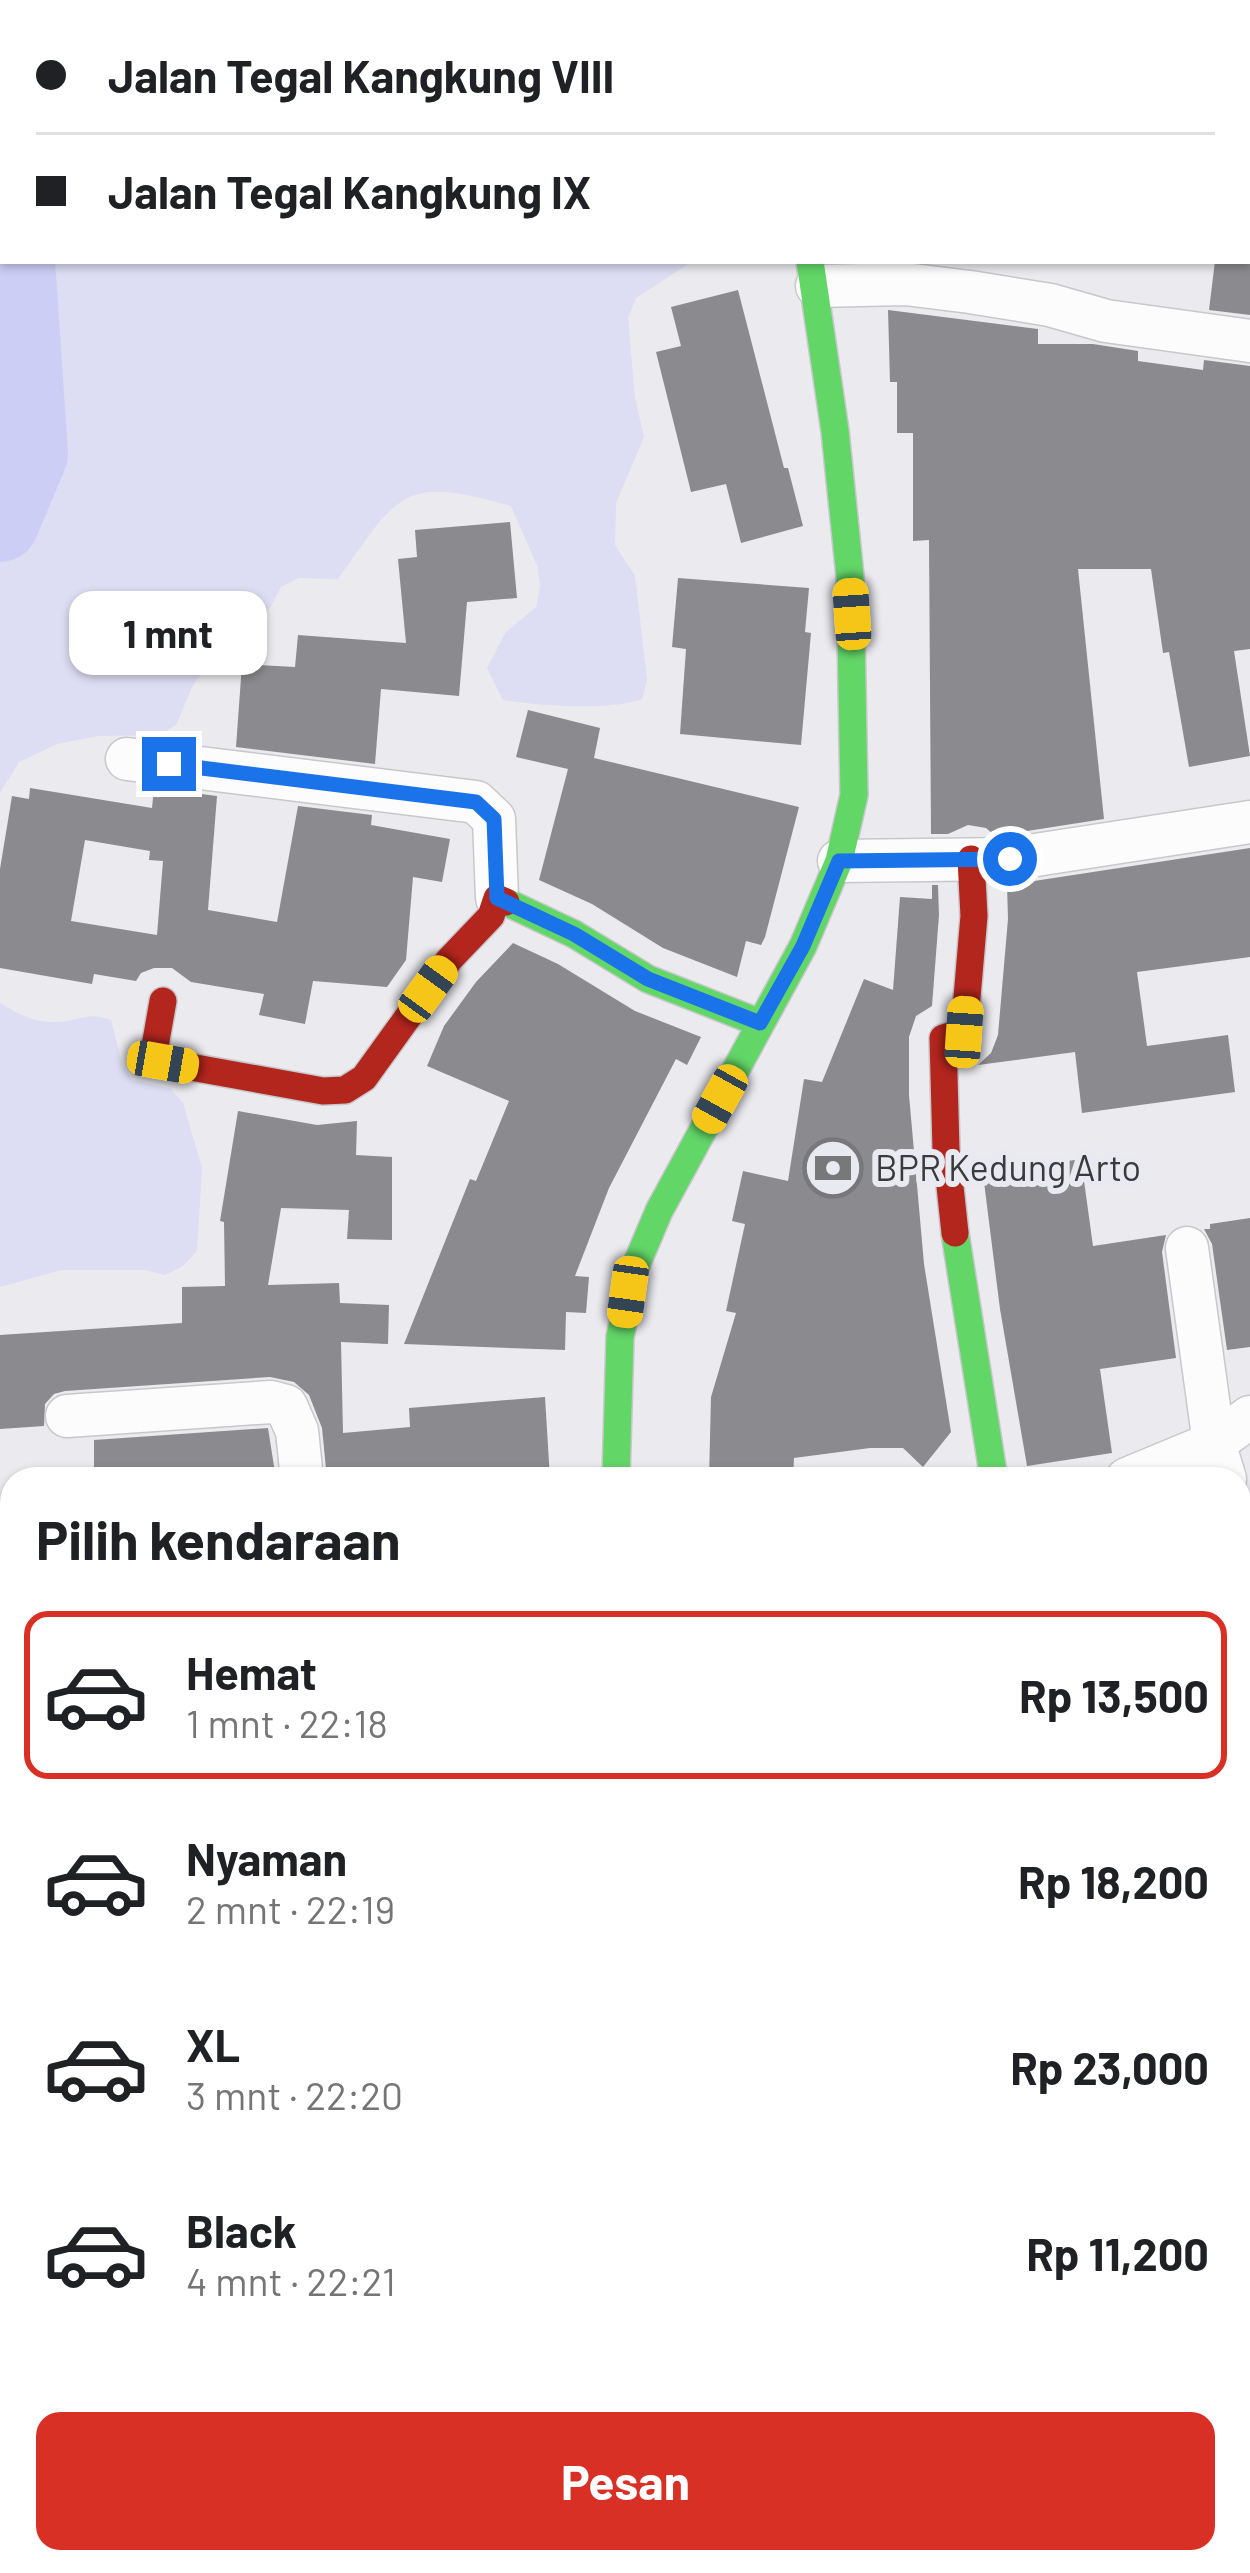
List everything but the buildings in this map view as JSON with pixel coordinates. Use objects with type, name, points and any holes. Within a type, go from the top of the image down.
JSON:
[{"type":"street","points":[[616,1467],[620,1346],[628,1292],[659,1211],[803,946],[839,861],[854,795],[854,651],[835,430],[813,274],[846,283],[927,286],[1050,305],[1106,321],[1250,341]]},
{"type":"street","points":[[127,759],[476,802],[494,819],[497,898],[491,916],[449,960],[364,1078],[345,1090],[323,1091],[163,1062],[154,1052],[163,1001]]},
{"type":"street","points":[[839,861],[1010,859],[1250,822]]},
{"type":"street","points":[[971,859],[974,916],[964,1032],[944,1038],[942,1087],[973,1354],[992,1467]]},
{"type":"street","points":[[497,898],[574,934],[648,979],[760,1023]]},
{"type":"street","points":[[1187,1247],[1219,1461]]},
{"type":"street","points":[[67,1416],[271,1402],[286,1406],[298,1431],[301,1467]]},
{"type":"street","points":[[1188,1467],[1219,1461],[1250,1417]]},
{"type":"shaded area","points":[[0,264],[688,264],[636,298],[628,318],[635,398],[644,437],[616,503],[615,545],[635,576],[647,680],[642,699],[593,706],[503,700],[487,668],[506,632],[536,607],[538,568],[511,506],[446,492],[424,493],[390,511],[338,579],[299,578],[281,587],[262,623],[228,642],[193,685],[176,725],[159,735],[98,736],[57,744],[19,762],[0,793]]},
{"type":"shaded area","points":[[0,1003],[40,1021],[111,1020],[122,1063],[132,1080],[170,1088],[183,1103],[202,1168],[197,1251],[183,1266],[165,1275],[145,1270],[61,1270],[0,1287]]},
{"type":"waterway","points":[[0,523],[29,454],[16,264]]},
{"type":"traffic: fast","points":[[616,1467],[620,1337],[634,1270],[659,1211],[803,946],[839,861],[854,795],[850,576],[810,264]]},
{"type":"traffic: fast","points":[[506,902],[574,934],[648,979],[760,1023]]},
{"type":"traffic: fast","points":[[955,1233],[992,1467]]},
{"type":"traffic: jam","points":[[955,1233],[946,1149],[943,1038],[964,1032],[974,916],[971,859]]},
{"type":"traffic: jam","points":[[163,1001],[154,1052],[163,1062],[323,1091],[345,1090],[364,1078],[449,960],[491,916],[497,898],[506,902]]},
{"type":"place","name":"BPR Kedung Arto","points":[[833,1168]]},
{"type":"route","points":[[169,764],[476,802],[494,819],[497,898],[574,934],[648,979],[760,1023],[803,946],[839,861],[1010,859]]}]
